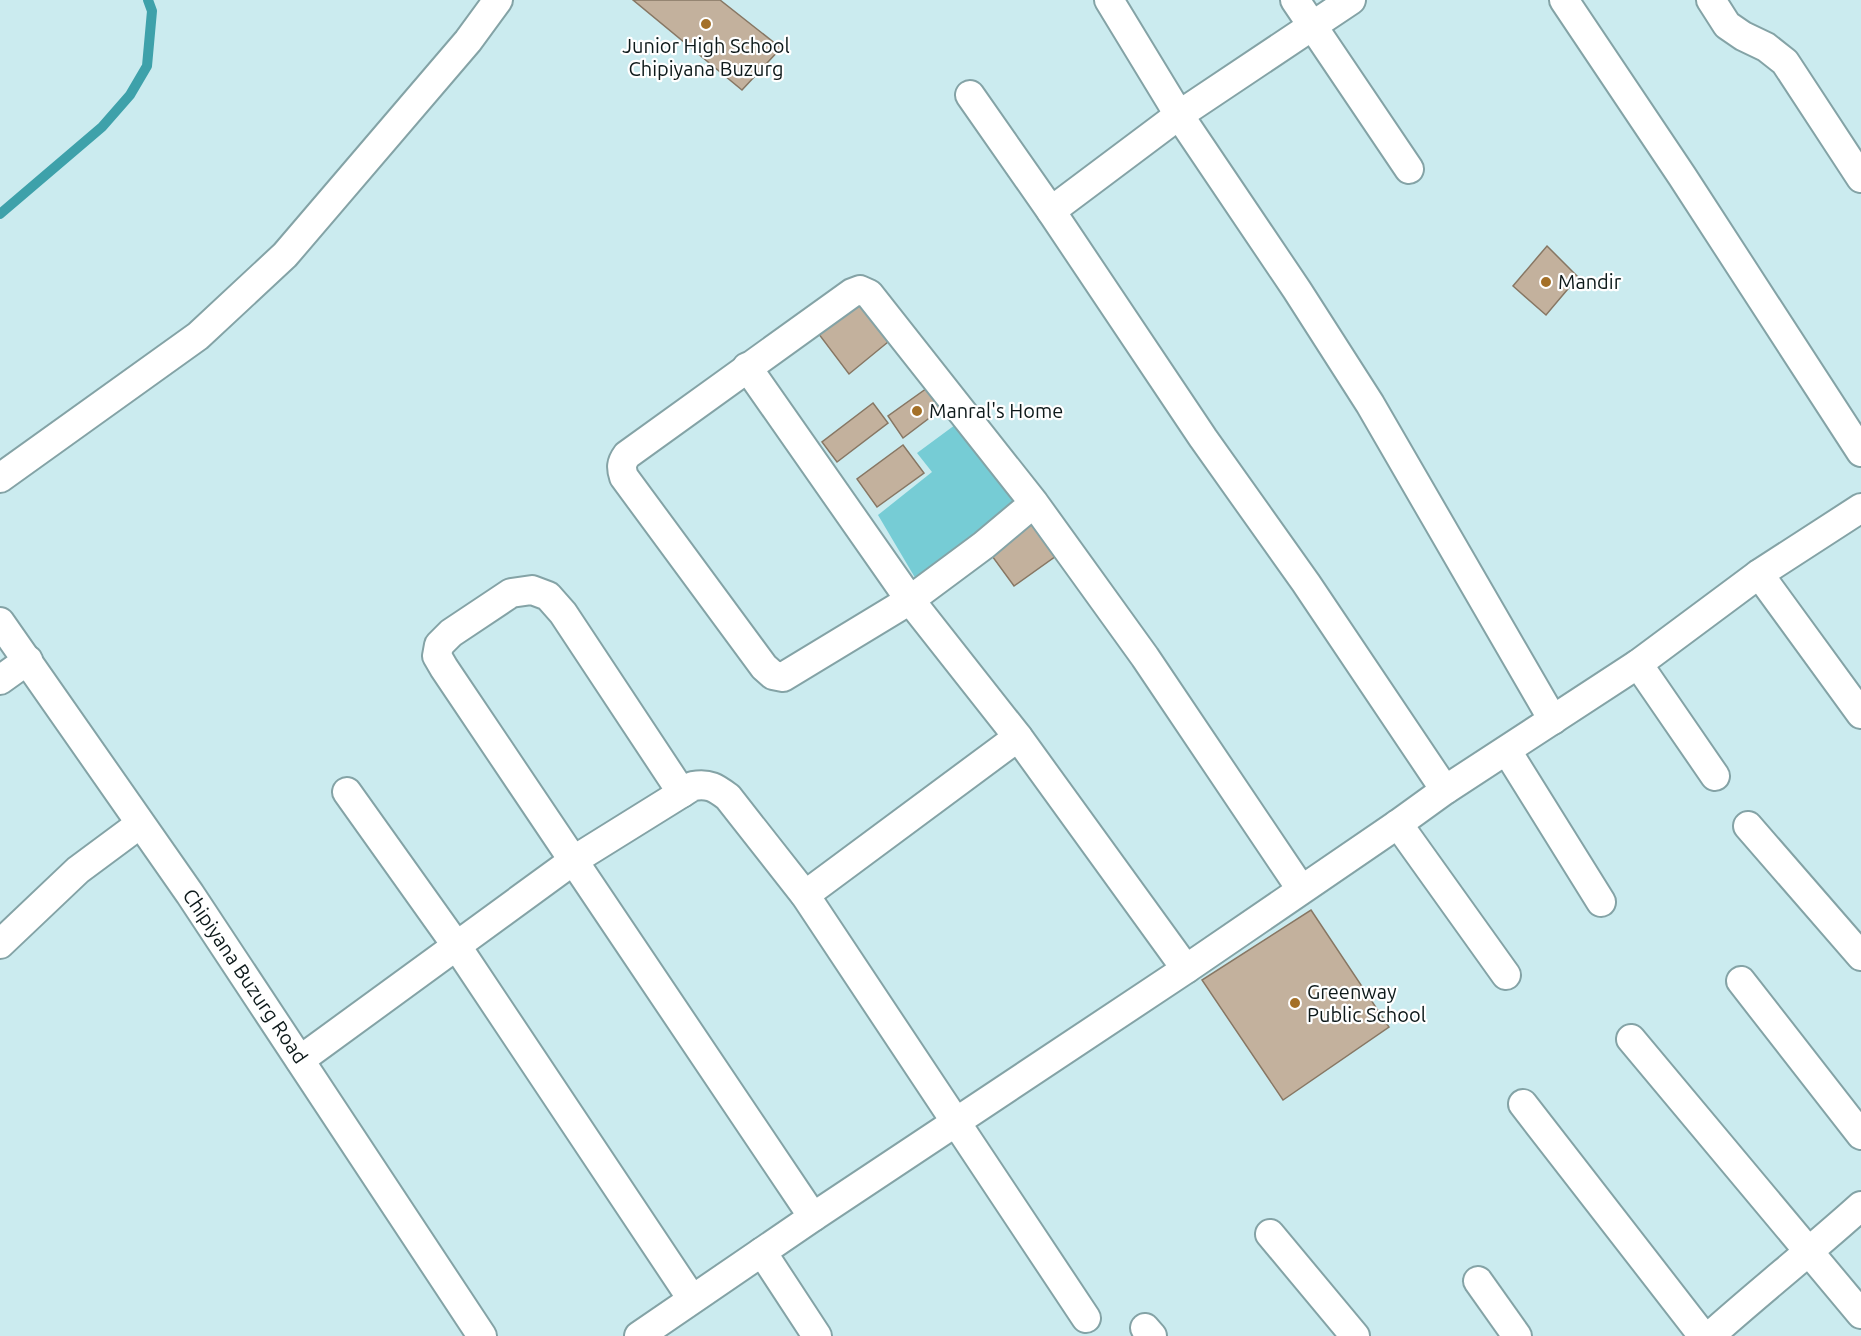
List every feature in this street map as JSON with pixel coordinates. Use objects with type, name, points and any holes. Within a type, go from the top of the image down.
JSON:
[{"type":"street","points":[[0,478],[198,336],[285,255],[468,41],[498,0]]},
{"type":"street","points":[[1109,0],[1179,115],[1297,290],[1370,404],[1553,720]]},
{"type":"street","points":[[1295,0],[1409,169]]},
{"type":"street","points":[[1051,211],[1179,115],[1351,0]]},
{"type":"street","points":[[1564,0],[1682,176],[1861,452]]},
{"type":"street","points":[[1711,0],[1727,25],[1766,47],[1785,62],[1861,178]]},
{"type":"street","points":[[970,95],[1051,211],[1203,438],[1306,583],[1444,790]]},
{"type":"street","points":[[1034,503],[984,545],[910,600],[783,677],[773,675],[764,667],[624,477],[621,468],[627,456],[852,293],[860,290],[869,294],[1034,503],[1145,657],[1301,889]]},
{"type":"street","points":[[747,367],[910,600],[1018,737],[1186,969]]},
{"type":"street","points":[[639,1336],[813,1216],[1186,969],[1444,790],[1638,664],[1759,574],[1861,507]]},
{"type":"street","points":[[1759,574],[1861,714]]},
{"type":"street","points":[[682,793],[563,613],[548,596],[532,590],[511,593],[451,633],[439,645],[437,656],[444,668],[813,1216]]},
{"type":"street","name":"Chipiyana Buzurg Road","points":[[0,622],[190,894],[482,1336]]},
{"type":"street","points":[[0,680],[28,660]]},
{"type":"street","points":[[1638,664],[1715,776]]},
{"type":"street","points":[[805,895],[1018,737]]},
{"type":"street","points":[[1507,751],[1601,902]]},
{"type":"street","points":[[300,1060],[574,860],[693,786],[705,784],[715,787],[728,797],[805,895],[1086,1318]]},
{"type":"street","points":[[348,792],[456,945],[692,1299]]},
{"type":"street","points":[[0,944],[78,870],[140,824]]},
{"type":"street","points":[[1398,824],[1506,975]]},
{"type":"street","points":[[1748,826],[1861,956]]},
{"type":"street","points":[[1741,981],[1861,1135]]},
{"type":"street","points":[[1631,1039],[1861,1314]]},
{"type":"street","points":[[1523,1104],[1703,1336]]},
{"type":"street","points":[[1710,1336],[1861,1206]]},
{"type":"street","points":[[1270,1233],[1355,1336]]},
{"type":"street","points":[[762,1252],[818,1336]]},
{"type":"street","points":[[1478,1281],[1517,1336]]},
{"type":"shaded area","points":[[959,422],[1024,499],[917,581],[878,515],[932,472],[917,453]]},
{"type":"building","name":"Junior High School Chipiyana Buzurg","points":[[633,0],[720,0],[781,48],[742,90]]},
{"type":"building","name":"Mandir","points":[[1547,246],[1578,277],[1546,315],[1513,286]]},
{"type":"building","points":[[869,294],[899,333],[849,374],[818,333]]},
{"type":"building","name":"Manral's Home","points":[[930,386],[945,406],[903,438],[888,416]]},
{"type":"building","points":[[873,403],[888,423],[837,462],[822,442]]},
{"type":"building","points":[[903,445],[924,473],[877,507],[857,479]]},
{"type":"building","points":[[1033,509],[1063,551],[1014,586],[984,545]]},
{"type":"building","name":"Greenway Public School","points":[[1311,910],[1389,1027],[1283,1100],[1202,980]]},
{"type":"waterway","points":[[0,214],[102,127],[130,95],[147,66],[152,11],[148,0]]},
{"type":"place","name":"Junior High School Chipiyana Buzurg","points":[[706,24]]},
{"type":"place","name":"Mandir","points":[[1546,282]]},
{"type":"place","name":"Manral's Home","points":[[917,411]]},
{"type":"place","name":"Greenway Public School","points":[[1295,1003]]}]
